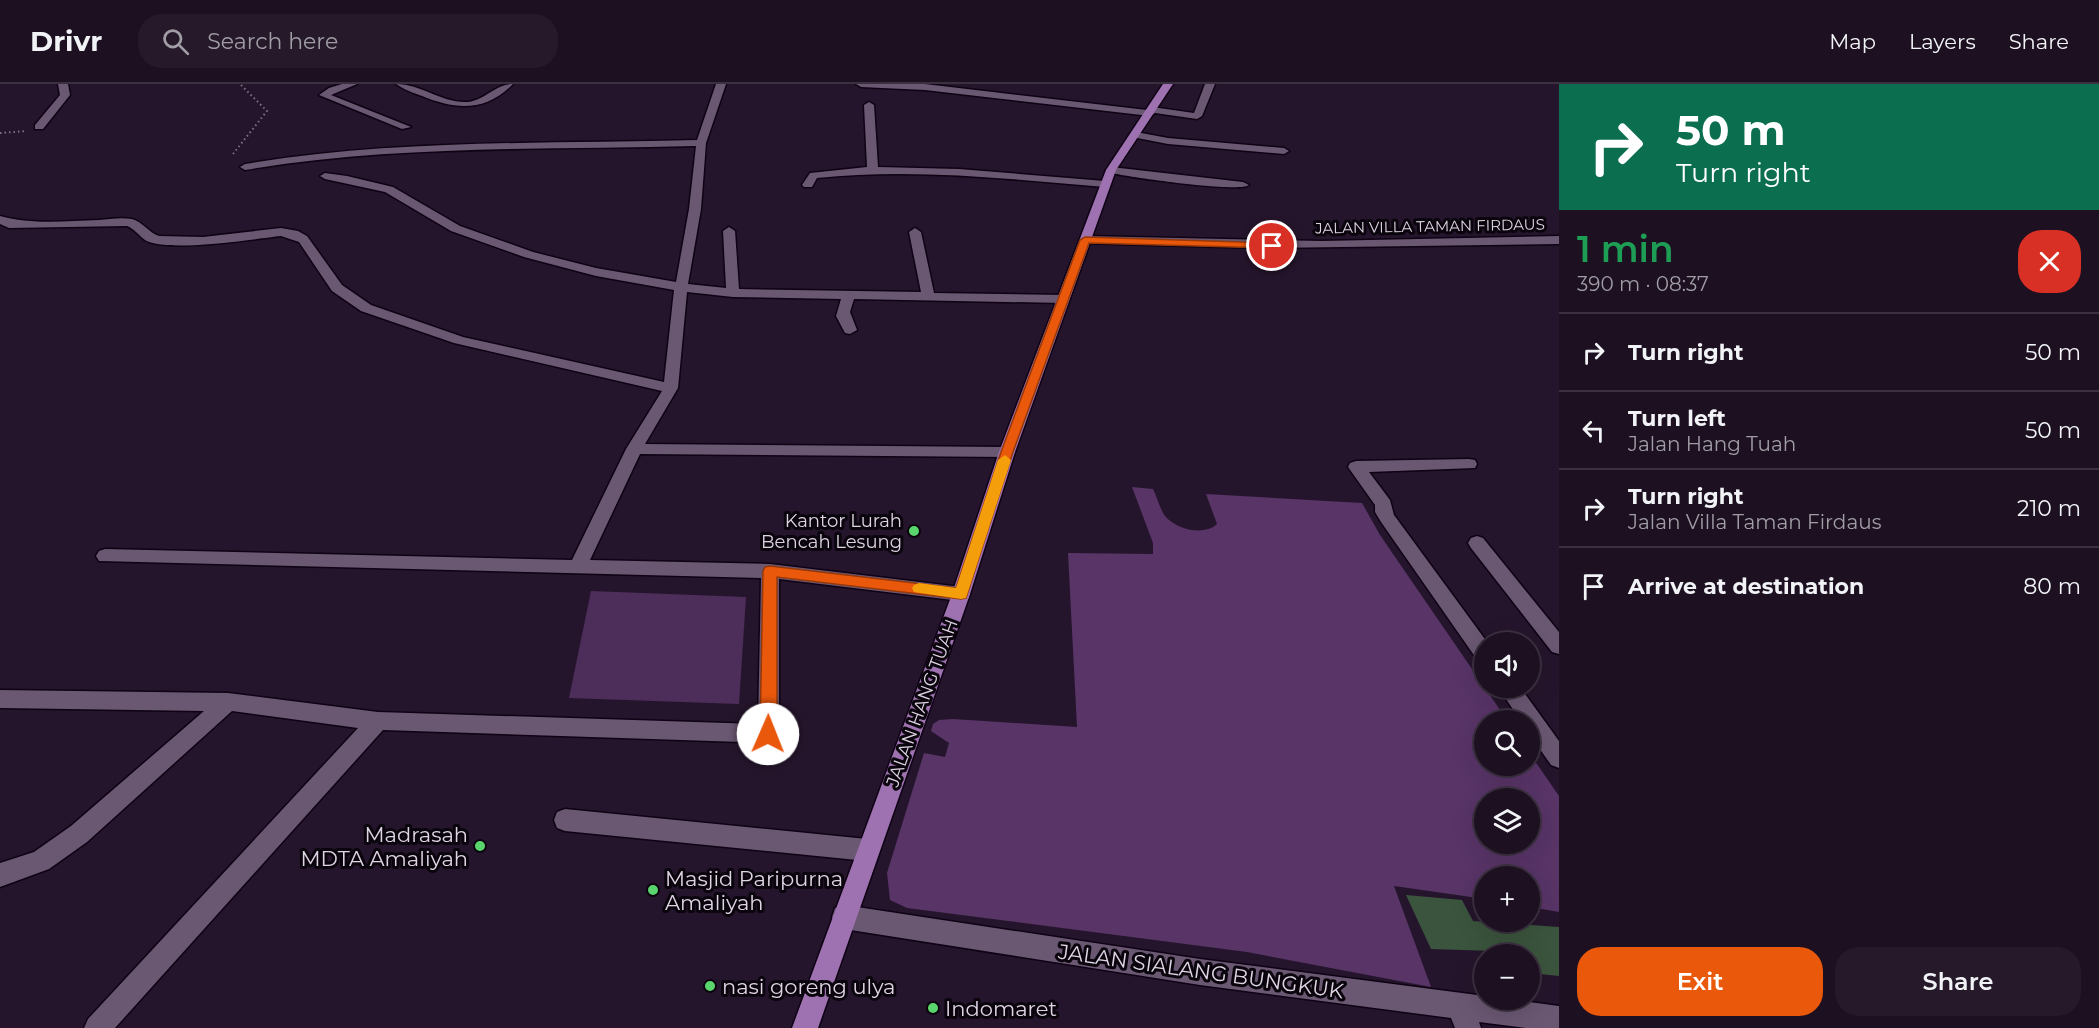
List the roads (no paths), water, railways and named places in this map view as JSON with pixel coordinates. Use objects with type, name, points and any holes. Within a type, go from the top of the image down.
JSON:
[{"type":"main road","name":"JALAN HANG TUAH","points":[[805,1028],[867,850],[961,594],[1007,452],[1108,177],[1168,84]]},
{"type":"street","points":[[39,127],[65,95],[63,84]]},
{"type":"street","points":[[352,84],[324,95],[406,127]]},
{"type":"street","points":[[401,84],[466,105],[484,100],[508,84]]},
{"type":"street","points":[[578,567],[634,449],[671,388],[681,288],[694,209],[701,143],[721,84]]},
{"type":"street","points":[[861,84],[925,87],[1197,116],[1210,84]]},
{"type":"street","points":[[869,105],[873,171]]},
{"type":"street","points":[[1136,135],[1168,141],[1284,152]]},
{"type":"street","points":[[245,167],[304,157],[402,150],[701,143]]},
{"type":"street","points":[[808,185],[814,175],[873,171],[1108,177],[1243,185]]},
{"type":"street","points":[[325,176],[366,182],[388,190],[407,198],[459,230],[503,246],[592,270],[681,288],[733,293],[1063,299]]},
{"type":"street","points":[[0,220],[9,224],[48,225],[129,222],[141,228],[149,237],[158,240],[203,241],[281,232],[294,234],[303,239],[337,288],[366,308],[459,340],[671,388]]},
{"type":"street","points":[[729,231],[733,293]]},
{"type":"street","points":[[915,232],[928,296]]},
{"type":"street","name":"JALAN VILLA TAMAN FIRDAUS","points":[[1085,240],[1274,246],[1399,246],[1559,240]]},
{"type":"street","points":[[850,295],[842,311],[843,320],[850,330]]},
{"type":"street","points":[[634,449],[1007,452]]},
{"type":"street","points":[[1469,464],[1369,467],[1395,503],[1391,509],[1384,512],[1474,639]]},
{"type":"street","points":[[1477,543],[1559,646]]},
{"type":"street","points":[[105,556],[770,571],[961,594]]},
{"type":"street","points":[[0,699],[228,702],[378,721],[768,734],[770,571]]},
{"type":"street","points":[[1516,698],[1559,758]]},
{"type":"street","points":[[0,875],[41,861],[79,834],[228,702]]},
{"type":"street","points":[[97,1028],[378,721]]},
{"type":"street","points":[[565,819],[867,850]]},
{"type":"street","name":"JALAN SIALANG BUNGKUK","points":[[844,917],[1200,972],[1465,1018],[1559,1019]]},
{"type":"place","name":"Kantor Lurah Bencah Lesung","points":[[914,531]]},
{"type":"place","name":"Madrasah MDTA Amaliyah","points":[[480,846]]},
{"type":"place","name":"Masjid Paripurna Amaliyah","points":[[653,890]]},
{"type":"place","name":"nasi goreng ulya","points":[[710,986]]},
{"type":"place","name":"Indomaret","points":[[933,1008]]}]
